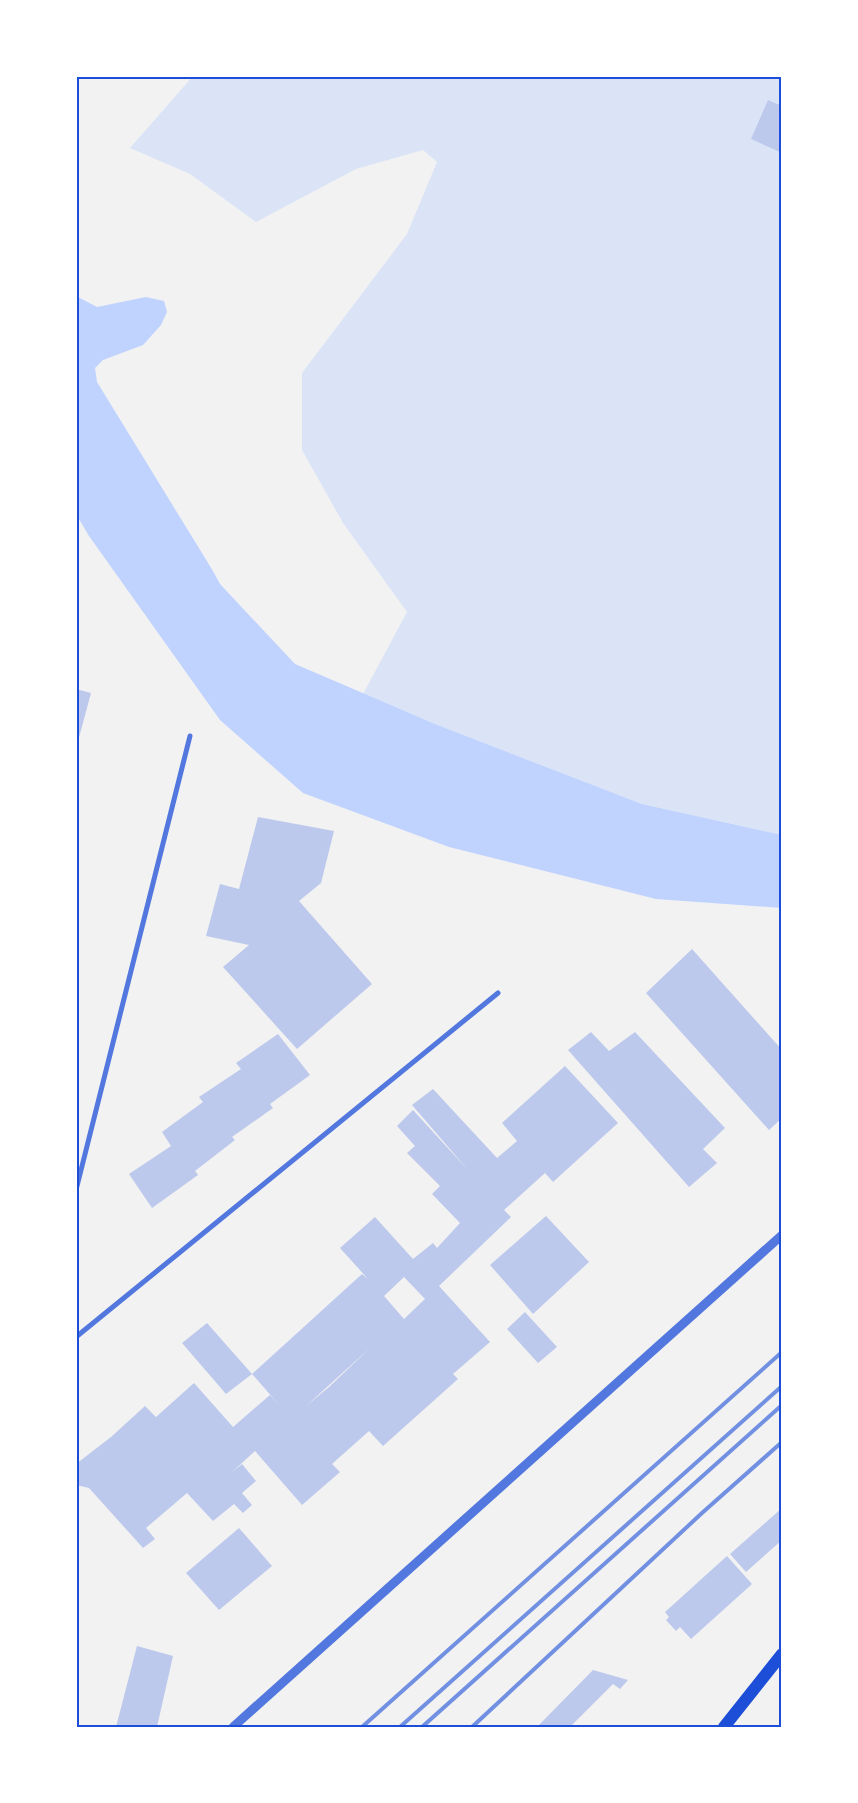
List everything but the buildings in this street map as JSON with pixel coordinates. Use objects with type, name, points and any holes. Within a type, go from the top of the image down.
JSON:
[{"type":"main road","points":[[724,1727],[782,1654]]},
{"type":"street","points":[[76,1190],[190,736]]},
{"type":"street","points":[[76,1337],[498,993]]},
{"type":"street","points":[[233,1727],[782,1235]]},
{"type":"shaded area","points":[[193,76],[782,76],[782,835],[642,804],[435,724],[363,694],[407,612],[343,523],[302,450],[302,373],[407,234],[437,162],[423,150],[356,169],[256,222],[190,174],[130,148]]},
{"type":"water","points":[[76,296],[97,307],[146,297],[164,301],[167,312],[161,325],[143,345],[103,360],[95,368],[97,382],[220,584],[295,664],[435,724],[642,804],[782,835],[782,908],[656,899],[449,847],[303,793],[220,720],[89,536],[76,514]]},
{"type":"railway","points":[[362,1727],[782,1352]]},
{"type":"railway","points":[[400,1727],[782,1386]]},
{"type":"railway","points":[[422,1727],[782,1405]]},
{"type":"railway","points":[[472,1727],[702,1513],[782,1442]]}]
